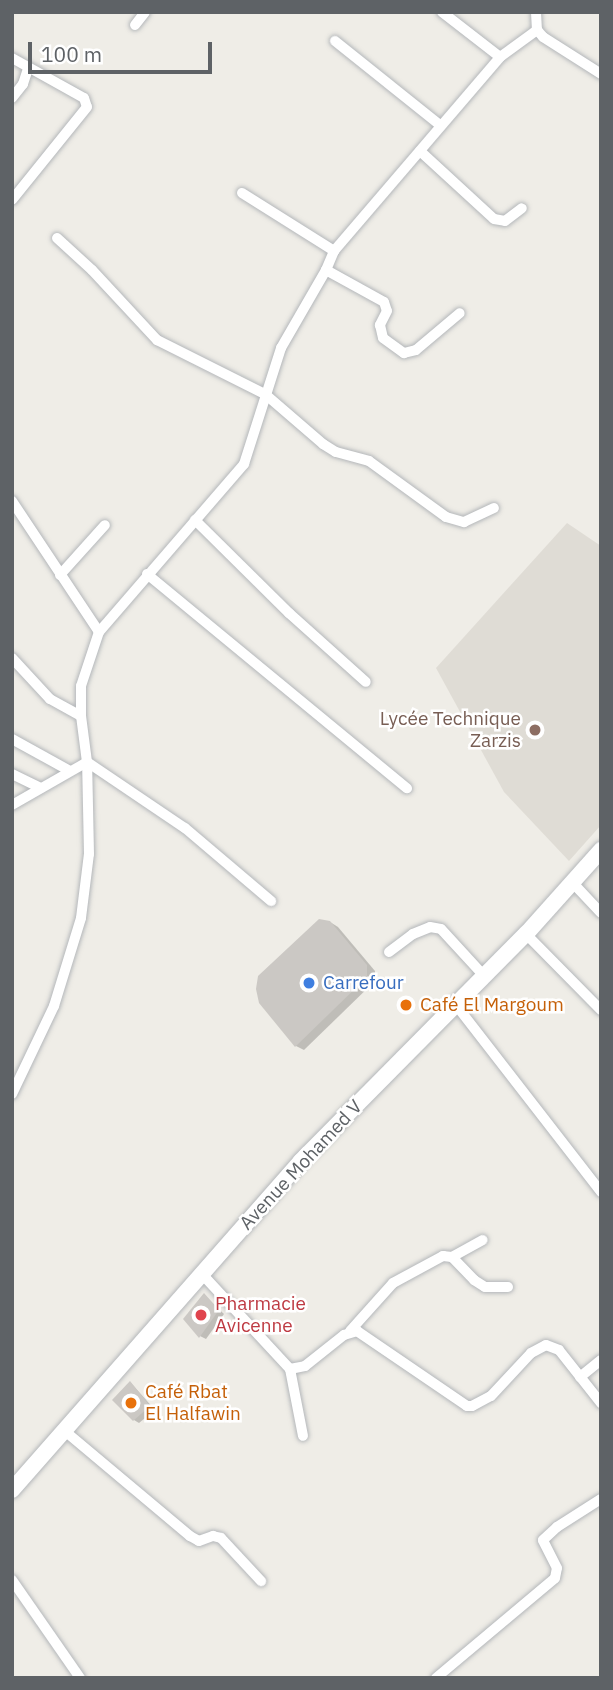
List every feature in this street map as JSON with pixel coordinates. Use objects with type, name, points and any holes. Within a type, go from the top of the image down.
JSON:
[{"type":"main road","name":"Avenue Mohamed V","points":[[12,1490],[66,1432],[301,1161],[526,934],[601,850]]},
{"type":"street","points":[[135,25],[145,12]]},
{"type":"street","points":[[442,12],[500,57]]},
{"type":"street","points":[[536,12],[537,30],[554,45],[601,74]]},
{"type":"street","points":[[12,1094],[54,1006],[80,918],[89,855],[87,762],[81,716],[81,686],[99,632],[147,573],[244,464],[281,348],[334,251],[500,57],[537,30]]},
{"type":"street","points":[[335,41],[440,125]]},
{"type":"street","points":[[12,58],[84,98],[87,107],[12,200]]},
{"type":"street","points":[[12,98],[23,84],[28,69]]},
{"type":"street","points":[[421,150],[494,219],[505,221],[522,208]]},
{"type":"street","points":[[242,193],[334,251]]},
{"type":"street","points":[[57,238],[92,270],[157,340],[265,394],[323,444],[336,452],[369,461],[446,517],[464,522],[494,508]]},
{"type":"street","points":[[326,270],[383,302],[387,311],[380,324],[383,338],[404,353],[416,350],[460,313]]},
{"type":"street","points":[[12,501],[99,632]]},
{"type":"street","points":[[195,520],[289,613],[366,682]]},
{"type":"street","points":[[60,575],[105,525]]},
{"type":"street","points":[[147,573],[407,788]]},
{"type":"street","points":[[12,658],[50,699],[81,716]]},
{"type":"street","points":[[12,738],[70,771]]},
{"type":"street","points":[[12,805],[87,762]]},
{"type":"street","points":[[87,762],[185,828],[271,901]]},
{"type":"street","points":[[12,775],[41,788]]},
{"type":"street","points":[[572,882],[601,913]]},
{"type":"street","points":[[389,952],[413,934],[430,927],[441,929],[484,976]]},
{"type":"street","points":[[526,934],[601,1010]]},
{"type":"street","points":[[456,1005],[601,1192]]},
{"type":"street","points":[[290,1369],[304,1366],[350,1331],[400,1278],[443,1256],[452,1257],[482,1240]]},
{"type":"street","points":[[452,1257],[485,1287],[508,1287]]},
{"type":"street","points":[[202,1274],[290,1369],[303,1436]]},
{"type":"street","points":[[350,1331],[370,1339],[467,1406],[481,1403],[491,1396],[531,1353],[546,1345],[559,1350],[601,1404]]},
{"type":"street","points":[[580,1377],[601,1360]]},
{"type":"street","points":[[66,1432],[190,1536],[199,1541],[214,1536],[221,1538],[261,1581]]},
{"type":"street","points":[[436,1678],[555,1578],[557,1568],[543,1540],[557,1527],[601,1499]]},
{"type":"street","points":[[12,1580],[80,1678]]},
{"type":"street","points":[[451,1667],[460,1678]]},
{"type":"shaded area","name":"Lycée Technique Zarzis","points":[[567,523],[601,546],[601,825],[569,861],[504,792],[436,668]]},
{"type":"building","name":"Carrefour","points":[[319,919],[330,921],[367,965],[367,977],[295,1047],[259,1003],[256,989],[258,976]]},
{"type":"building","name":"Pharmacie Avicenne","points":[[204,1293],[219,1310],[199,1338],[183,1319]]},
{"type":"building","name":"Café Rbat El Halfawin","points":[[130,1381],[150,1406],[133,1421],[112,1400]]},
{"type":"place","name":"Lycée Technique Zarzis","points":[[535,730]]},
{"type":"place","name":"Carrefour","points":[[309,983]]},
{"type":"place","name":"Café El Margoum","points":[[406,1005]]},
{"type":"place","name":"Pharmacie Avicenne","points":[[201,1315]]},
{"type":"place","name":"Café Rbat El Halfawin","points":[[131,1403]]}]
